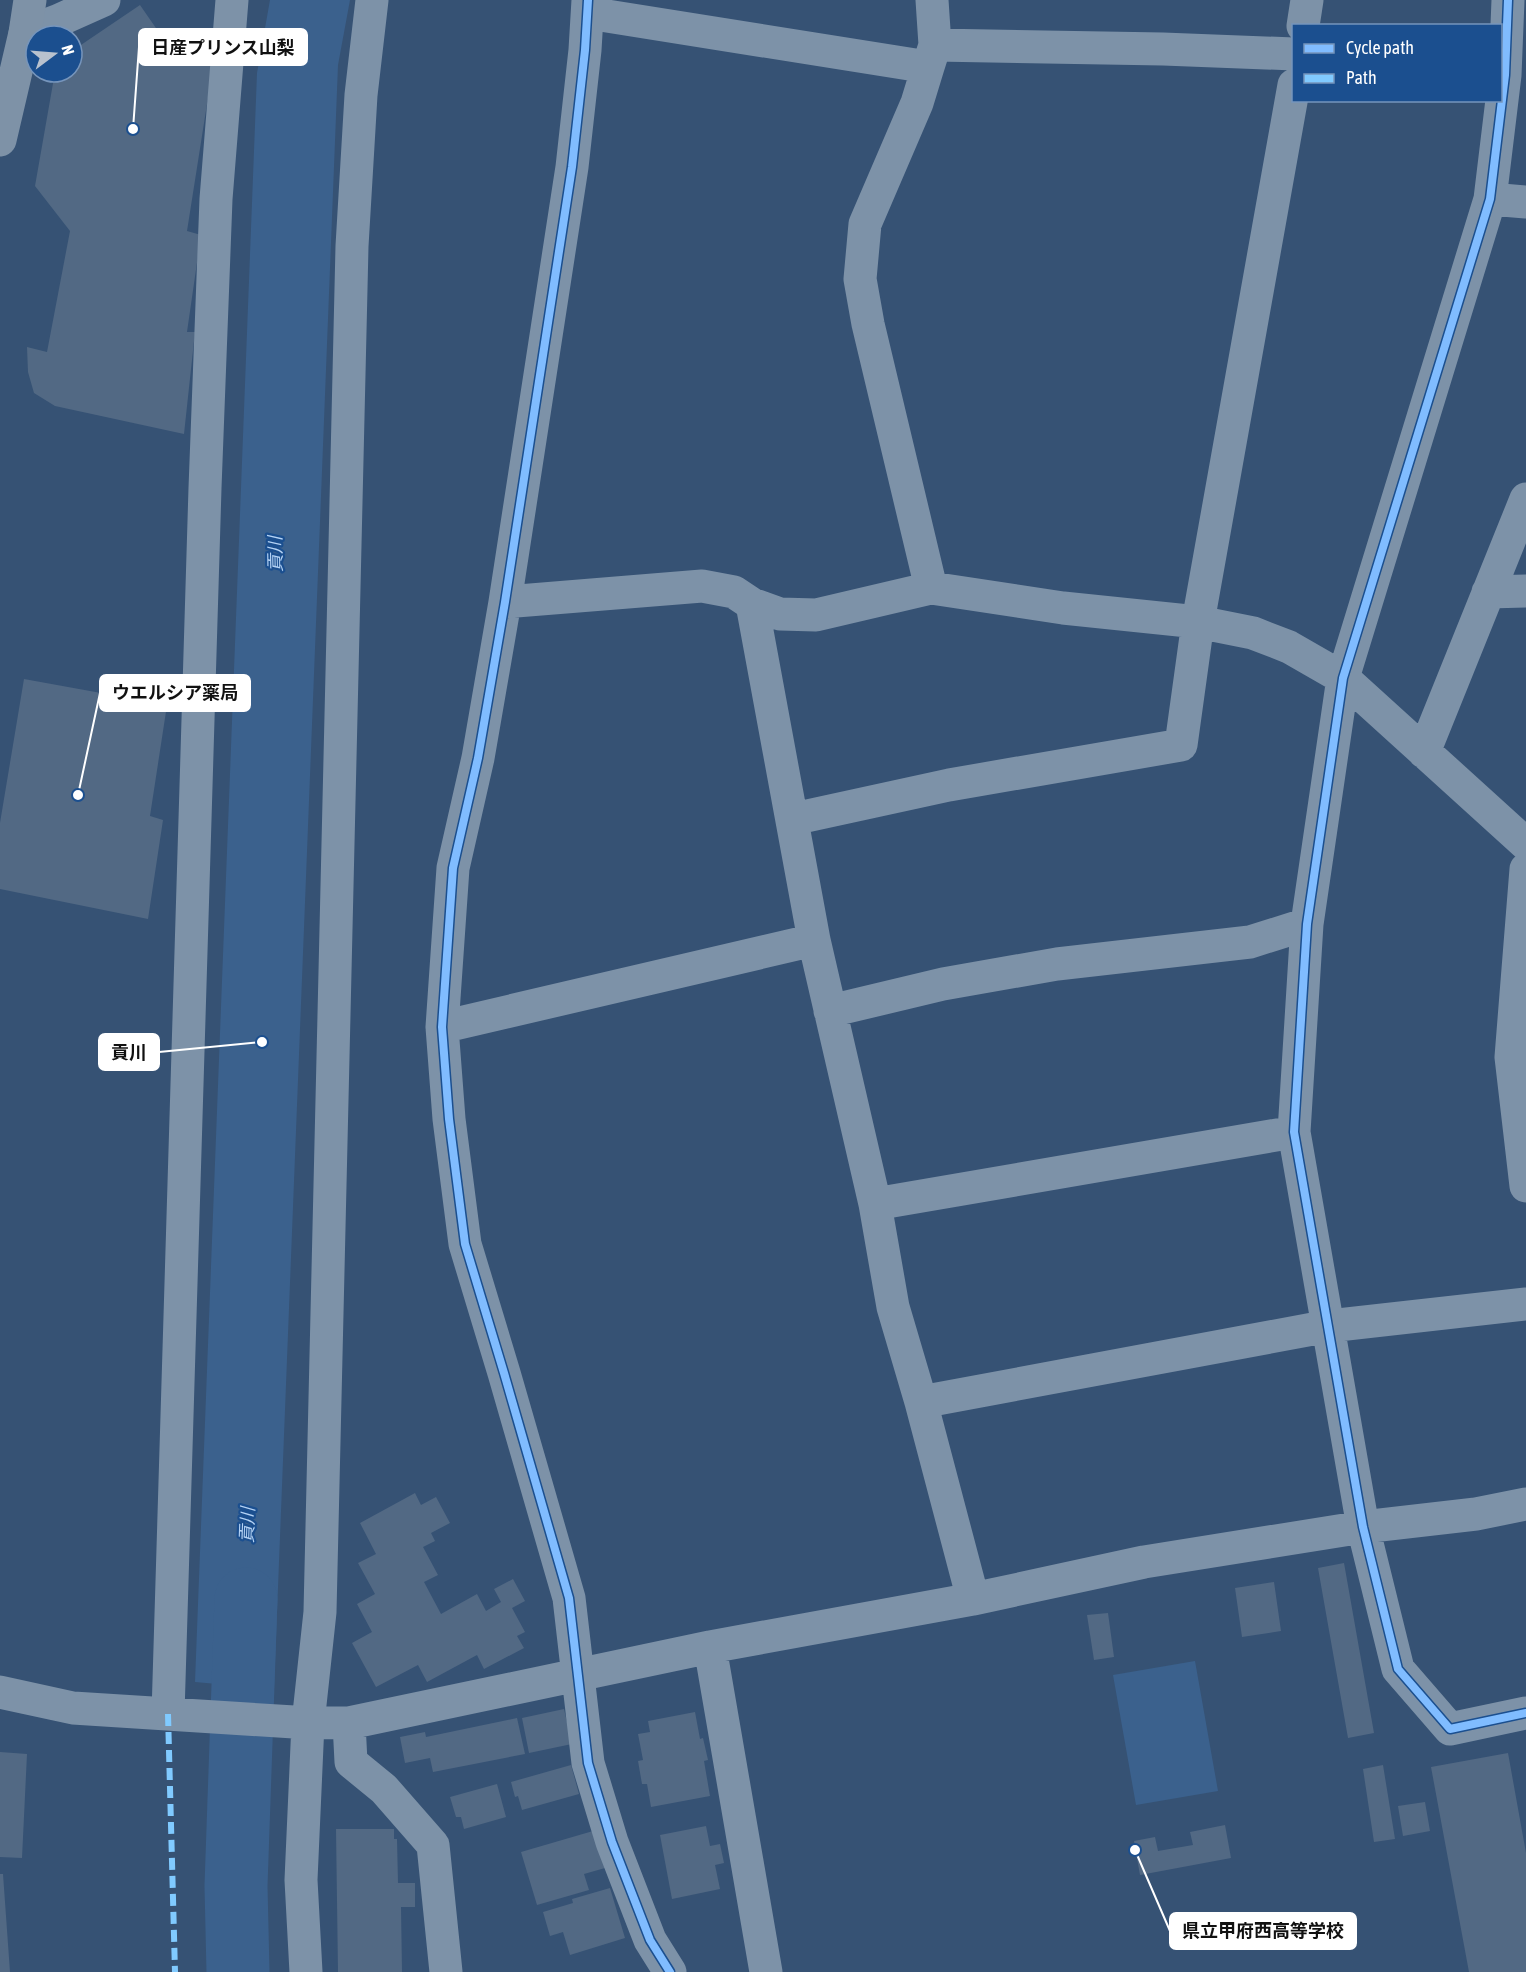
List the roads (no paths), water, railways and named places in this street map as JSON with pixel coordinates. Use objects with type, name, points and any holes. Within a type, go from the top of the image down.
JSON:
[{"type":"highway","points":[[26,24],[30,0]]},
{"type":"highway","points":[[0,140],[24,37]]},
{"type":"street","points":[[49,24],[104,0]]},
{"type":"street","points":[[175,1715],[205,488],[216,199],[232,0]]},
{"type":"street","points":[[306,1972],[301,1880],[301,1723],[320,1612],[352,246],[361,95],[372,0]]},
{"type":"street","points":[[932,0],[932,56],[917,103],[865,224],[860,279],[868,324],[932,588]]},
{"type":"street","points":[[1303,24],[1307,0]]},
{"type":"street","points":[[1503,74],[1509,0]]},
{"type":"street","points":[[670,1972],[650,1940],[612,1842],[588,1763],[569,1598],[465,1244],[448,1119],[442,1027],[453,868],[478,758],[505,602],[572,167],[588,6],[932,56],[1152,48],[1292,54]]},
{"type":"street","points":[[793,819],[949,785],[1181,745],[1198,622],[1292,91]]},
{"type":"street","points":[[1500,102],[1490,199],[1343,678],[1307,924],[1294,1132],[1363,1527],[1398,1669],[1450,1729],[1526,1713]]},
{"type":"street","points":[[1490,199],[1526,202]]},
{"type":"street","points":[[1424,752],[1526,499]]},
{"type":"street","points":[[505,602],[702,586],[734,592],[752,604],[780,614],[816,615],[932,588],[1063,608],[1198,622],[1253,633],[1289,647],[1343,678],[1526,844]]},
{"type":"street","points":[[1488,592],[1526,591]]},
{"type":"street","points":[[752,604],[814,940],[875,1204],[893,1307],[921,1402],[973,1599]]},
{"type":"street","points":[[1526,869],[1511,1057],[1526,1186]]},
{"type":"street","points":[[830,1011],[944,984],[1057,964],[1250,942],[1307,924]]},
{"type":"street","points":[[442,1027],[814,940]]},
{"type":"street","points":[[875,1204],[1294,1132]]},
{"type":"street","points":[[921,1402],[1329,1326],[1526,1304]]},
{"type":"street","points":[[0,1692],[73,1708],[301,1723],[349,1723],[710,1647],[973,1599],[1144,1562],[1363,1527],[1476,1514],[1526,1504]]},
{"type":"street","points":[[710,1647],[766,1972]]},
{"type":"street","points":[[349,1723],[351,1761],[384,1790],[433,1845],[446,1972]]},
{"type":"water","points":[[270,0],[350,0],[338,65],[274,1689],[195,1682],[257,73]]},
{"type":"water","points":[[1195,1661],[1218,1791],[1136,1805],[1113,1675]]},
{"type":"waterway","name":"貢川","points":[[238,1972],[236,1886],[246,1599]]},
{"type":"place","name":"日産プリンス山梨","points":[[133,129]]},
{"type":"place","name":"ウエルシア薬局","points":[[78,795]]},
{"type":"place","name":"貢川","points":[[262,1042]]},
{"type":"place","name":"県立甲府西高等学校","points":[[1135,1850]]}]
